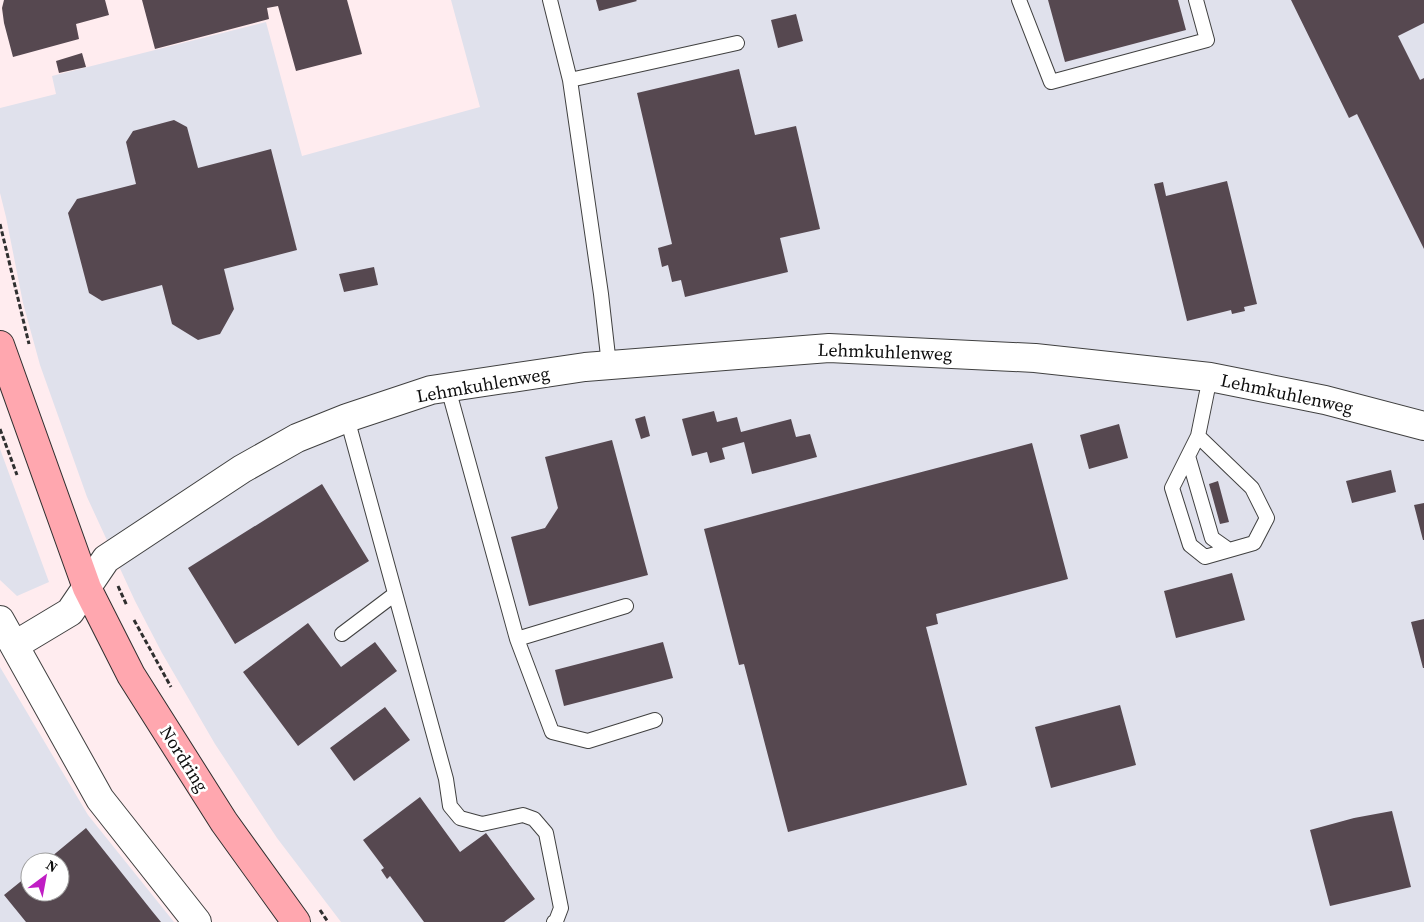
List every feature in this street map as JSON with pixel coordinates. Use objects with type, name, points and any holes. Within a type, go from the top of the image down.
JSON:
[{"type":"main road","name":"Nordring","points":[[0,345],[87,588],[136,683],[224,822],[306,914]]},
{"type":"street","name":"Lehmkuhlenweg","points":[[87,588],[106,560],[242,469],[298,438],[347,418],[431,390],[585,367],[829,348],[1035,358],[1210,378],[1325,400],[1424,426]]},
{"type":"street","points":[[15,645],[70,612],[87,588]]},
{"type":"street","points":[[0,620],[100,799],[197,922]]},
{"type":"lane","points":[[550,0],[570,80],[601,294],[609,365]]},
{"type":"lane","points":[[1019,0],[1051,82],[1207,40],[1196,0]]},
{"type":"lane","points":[[570,80],[737,44]]},
{"type":"lane","points":[[1198,436],[1252,488],[1267,518],[1254,543],[1205,557],[1190,545],[1172,488],[1198,436],[1210,378]]},
{"type":"lane","points":[[448,388],[517,639],[552,732],[588,741],[655,720]]},
{"type":"lane","points":[[347,418],[446,779],[450,806],[460,818],[482,824],[523,815],[534,819],[546,833],[561,908],[554,922]]},
{"type":"lane","points":[[1188,456],[1212,538],[1229,550]]},
{"type":"lane","points":[[342,634],[395,594]]},
{"type":"lane","points":[[517,639],[626,606]]},
{"type":"path","points":[[0,224],[30,350]]},
{"type":"path","points":[[106,560],[128,609]]},
{"type":"path","points":[[133,617],[174,692]]},
{"type":"path","points":[[306,914],[328,922]]},
{"type":"shaded area","points":[[451,0],[1424,0],[1424,922],[341,922],[277,838],[215,744],[162,653],[135,601],[87,497],[40,365],[23,303],[0,193],[0,108],[56,94],[52,76],[266,22],[302,156],[480,107]]},
{"type":"shaded area","points":[[0,449],[49,582],[17,596],[0,580]]},
{"type":"shaded area","points":[[0,667],[88,815],[174,922],[0,922]]},
{"type":"building","points":[[4,0],[105,0],[109,15],[76,24],[79,39],[13,57],[4,23],[2,8]]},
{"type":"building","points":[[142,0],[347,0],[362,54],[296,71],[278,6],[267,8],[269,19],[155,49]]},
{"type":"building","points":[[596,0],[636,0],[637,1],[599,11]]},
{"type":"building","points":[[1048,0],[1178,0],[1186,30],[1065,62]]},
{"type":"building","points":[[1291,0],[1424,0],[1424,23],[1398,36],[1420,80],[1424,78],[1424,249],[1357,114],[1349,118]]},
{"type":"building","points":[[796,14],[803,41],[778,48],[771,20]]},
{"type":"building","points":[[82,53],[86,67],[59,73],[56,61]]},
{"type":"building","points":[[739,69],[755,135],[796,126],[820,229],[780,238],[788,272],[685,297],[681,280],[672,282],[668,265],[662,267],[658,248],[672,244],[637,93]]},
{"type":"building","points":[[174,120],[187,127],[198,168],[271,149],[297,250],[224,269],[234,309],[220,334],[198,340],[172,324],[162,285],[102,301],[89,293],[68,213],[77,199],[136,184],[126,142],[133,131]]},
{"type":"building","points":[[1227,181],[1257,304],[1244,307],[1245,311],[1232,314],[1231,310],[1187,321],[1154,184],[1163,182],[1166,196]]},
{"type":"building","points":[[374,267],[378,285],[344,292],[339,274]]},
{"type":"building","points":[[714,411],[717,422],[737,417],[741,432],[791,419],[796,437],[810,434],[817,457],[752,474],[744,442],[722,448],[725,459],[710,463],[707,452],[692,456],[682,419]]},
{"type":"building","points":[[645,416],[650,436],[641,439],[635,419]]},
{"type":"building","points":[[1119,424],[1128,458],[1089,469],[1080,435]]},
{"type":"building","points":[[612,440],[648,575],[529,606],[511,537],[545,528],[558,508],[545,457]]},
{"type":"building","points":[[1032,443],[1068,579],[936,614],[938,624],[926,627],[967,785],[788,832],[744,664],[739,665],[704,529]]},
{"type":"building","points":[[1391,470],[1396,492],[1352,503],[1346,481]]},
{"type":"building","points":[[1218,481],[1229,522],[1220,524],[1209,484]]},
{"type":"building","points":[[322,484],[369,561],[235,644],[188,568]]},
{"type":"building","points":[[1424,503],[1424,540],[1423,540],[1414,505]]},
{"type":"building","points":[[1232,573],[1245,620],[1176,638],[1164,591]]},
{"type":"building","points":[[1424,619],[1424,668],[1423,668],[1411,622]]},
{"type":"building","points":[[308,623],[341,667],[375,642],[397,671],[298,746],[243,672]]},
{"type":"building","points":[[663,642],[673,678],[564,706],[555,670]]},
{"type":"building","points":[[1120,705],[1136,765],[1051,788],[1035,727]]},
{"type":"building","points":[[385,707],[410,740],[354,781],[330,748]]},
{"type":"building","points":[[420,797],[460,852],[486,833],[535,899],[504,922],[424,922],[390,876],[387,879],[381,870],[384,868],[363,840]]},
{"type":"building","points":[[1392,811],[1411,887],[1330,906],[1310,830],[1354,818]]},
{"type":"building","points":[[86,828],[161,922],[26,922],[4,895],[20,882],[20,902],[70,902],[70,852],[57,852]]}]
